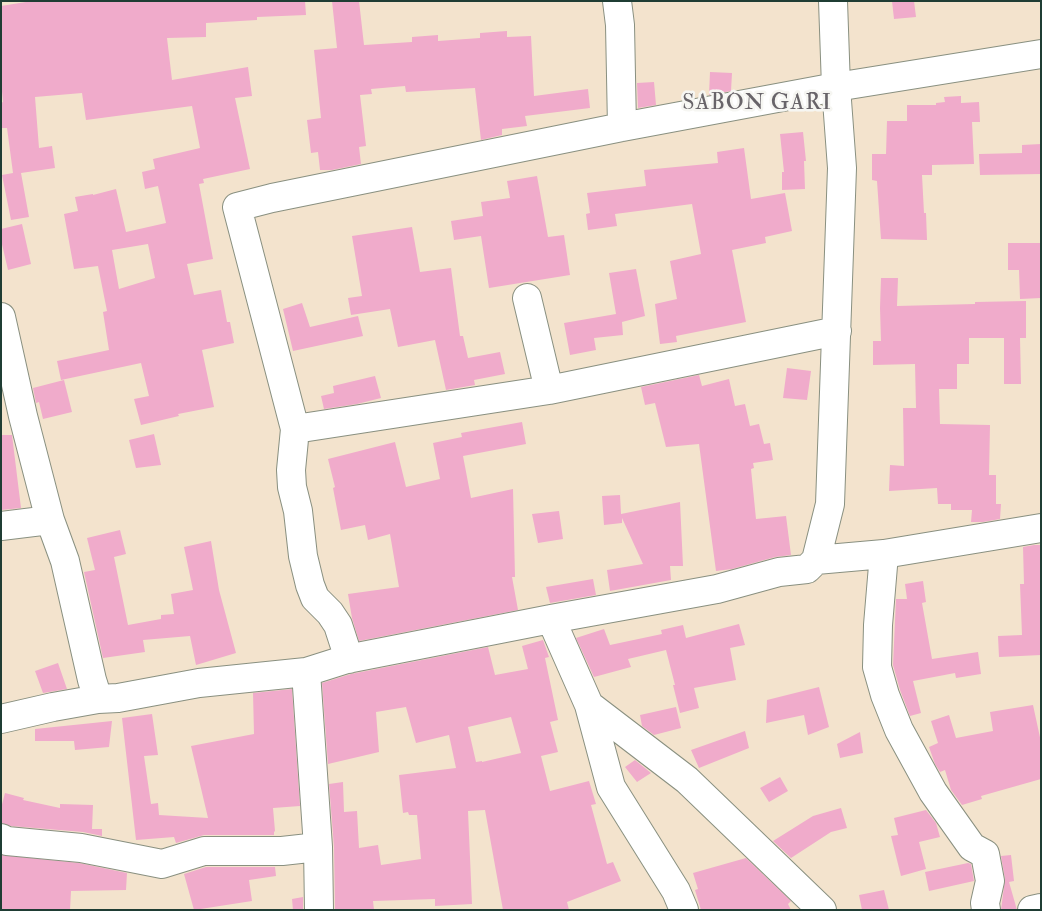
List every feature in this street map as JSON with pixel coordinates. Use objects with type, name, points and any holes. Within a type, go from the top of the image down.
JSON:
[{"type":"street","points":[[617,1],[620,25],[622,127]]},
{"type":"street","points":[[1,719],[53,707],[98,699],[118,698],[199,683],[306,672],[349,659],[551,619],[717,589],[779,572],[806,569],[816,560],[830,504],[842,168],[836,87],[833,1]]},
{"type":"street","points":[[349,659],[338,625],[330,613],[315,598],[303,556],[301,528],[292,487],[291,470],[295,429],[237,207],[272,198],[622,127],[836,87],[1041,54]]},
{"type":"street","points":[[528,298],[549,390]]},
{"type":"street","points":[[1,317],[12,417],[65,561],[98,699]]},
{"type":"street","points":[[295,429],[549,390],[837,331]]},
{"type":"street","points":[[1,526],[50,520]]},
{"type":"street","points":[[816,560],[884,554],[1041,528]]},
{"type":"street","points":[[884,554],[878,625],[877,666],[885,695],[899,730],[933,792],[972,847],[985,854],[990,881],[985,903],[986,910]]},
{"type":"street","points":[[551,619],[588,705],[611,788],[676,891],[684,910]]},
{"type":"street","points":[[306,672],[318,847],[319,910]]},
{"type":"street","points":[[588,705],[687,780],[822,910]]},
{"type":"street","points":[[1,838],[82,848],[162,864],[204,851],[282,851],[318,847]]},
{"type":"street","points":[[1032,910],[1041,908]]},
{"type":"building","points":[[32,1],[305,1],[306,15],[257,17],[257,20],[206,23],[206,37],[167,38],[172,80],[248,67],[252,96],[235,98],[250,169],[203,179],[204,183],[199,184],[213,259],[187,264],[194,295],[221,290],[227,322],[230,322],[234,343],[202,350],[214,407],[178,414],[179,416],[141,425],[134,399],[149,396],[141,363],[61,380],[57,361],[109,350],[103,312],[107,311],[98,266],[74,269],[64,214],[78,211],[75,197],[116,189],[126,232],[166,223],[158,186],[145,189],[142,172],[155,169],[153,159],[200,148],[192,106],[86,120],[82,93],[35,97],[39,148],[52,146],[55,168],[21,173],[29,217],[11,220],[2,175],[13,173],[7,128],[1,128],[1,103],[3,102],[1,81],[1,6]],"holes":[[[148,244],[155,278],[119,289],[112,250]]]},
{"type":"building","points":[[332,1],[359,1],[364,45],[412,42],[412,37],[438,35],[438,41],[480,38],[480,33],[507,31],[507,37],[531,36],[534,96],[588,89],[590,108],[525,116],[527,126],[502,129],[502,135],[481,140],[475,88],[406,92],[405,86],[371,89],[372,94],[360,95],[366,146],[359,147],[361,164],[332,170],[320,170],[318,152],[311,153],[307,120],[321,118],[314,50],[337,48]]},
{"type":"building","points":[[892,1],[914,1],[916,17],[894,19]]},
{"type":"building","points":[[710,72],[732,73],[731,91],[709,95]]},
{"type":"building","points":[[654,82],[656,105],[638,108],[637,83]]},
{"type":"building","points":[[961,96],[961,103],[979,102],[980,122],[972,122],[974,164],[932,165],[932,175],[922,175],[927,240],[881,239],[877,181],[872,180],[872,154],[886,154],[887,121],[907,121],[907,105],[936,105],[936,103],[945,102],[944,97]]},
{"type":"building","points":[[803,132],[806,161],[804,161],[805,189],[782,190],[782,172],[784,172],[780,134]]},
{"type":"building","points":[[1041,144],[1041,174],[980,175],[979,154],[1022,153],[1022,145]]},
{"type":"building","points":[[744,148],[751,199],[785,193],[792,231],[765,237],[766,243],[732,250],[746,322],[676,336],[677,342],[660,344],[655,304],[677,299],[670,261],[701,254],[692,204],[615,214],[617,226],[588,230],[586,214],[590,213],[587,193],[646,186],[644,170],[718,163],[717,152]]},
{"type":"building","points":[[537,176],[548,237],[564,235],[570,275],[489,288],[481,236],[454,240],[451,221],[483,216],[481,202],[510,198],[507,181]]},
{"type":"building","points":[[22,224],[31,264],[8,270],[1,240],[1,229]]},
{"type":"building","points":[[412,227],[420,272],[451,268],[460,336],[463,336],[468,358],[500,352],[505,374],[474,380],[475,385],[446,390],[435,340],[398,347],[390,309],[351,315],[348,298],[362,296],[352,236]]},
{"type":"building","points":[[1008,243],[1041,243],[1041,298],[1020,299],[1019,270],[1008,270]]},
{"type":"building","points":[[636,269],[645,316],[622,322],[623,335],[594,338],[596,350],[570,355],[564,323],[616,314],[609,273]]},
{"type":"building","points":[[881,278],[898,278],[897,306],[1026,301],[1026,338],[1020,338],[1021,384],[1004,384],[1004,338],[969,338],[969,364],[957,364],[957,389],[939,389],[940,424],[990,425],[989,475],[996,475],[996,504],[1001,504],[1000,519],[971,522],[972,510],[951,510],[951,504],[938,504],[937,488],[889,491],[890,465],[904,466],[903,408],[916,408],[915,364],[873,365],[873,341],[881,341]]},
{"type":"building","points":[[302,303],[310,327],[358,316],[363,336],[293,351],[283,309]]},
{"type":"building","points":[[787,368],[811,371],[807,400],[783,398]]},
{"type":"building","points":[[699,375],[702,386],[729,379],[735,406],[745,404],[750,426],[759,424],[764,444],[770,443],[773,460],[753,463],[754,468],[751,469],[756,519],[786,516],[791,555],[716,571],[699,444],[666,447],[655,403],[645,405],[641,387]]},
{"type":"building","points":[[375,376],[381,398],[324,409],[321,396],[334,393],[333,386]]},
{"type":"building","points":[[64,380],[72,412],[43,419],[39,402],[36,403],[33,388]]},
{"type":"building","points":[[522,422],[526,444],[463,456],[471,498],[513,489],[515,577],[512,577],[518,610],[359,641],[352,618],[348,594],[399,587],[390,534],[368,540],[365,525],[341,530],[333,488],[335,487],[328,459],[395,442],[406,487],[440,479],[433,443],[462,437],[461,433]]},
{"type":"building","points":[[154,434],[161,465],[136,468],[129,440]]},
{"type":"building","points":[[1,435],[12,435],[21,508],[1,510]]},
{"type":"building","points":[[620,495],[621,514],[680,502],[683,566],[670,566],[671,580],[610,591],[607,570],[643,564],[622,518],[622,523],[604,525],[602,496]]},
{"type":"building","points":[[559,511],[563,539],[538,543],[532,514]]},
{"type":"building","points":[[120,530],[126,554],[114,557],[128,625],[161,619],[161,615],[174,614],[171,594],[193,590],[184,547],[211,541],[219,590],[236,653],[196,665],[190,636],[143,640],[145,652],[103,658],[84,572],[95,570],[87,538]]},
{"type":"building","points":[[1041,545],[1041,655],[999,657],[998,636],[1022,635],[1020,584],[1024,584],[1023,547]]},
{"type":"building","points":[[593,579],[596,595],[550,603],[546,587]]},
{"type":"building","points":[[923,581],[926,602],[922,603],[932,659],[978,652],[981,674],[956,678],[955,673],[913,681],[921,713],[910,716],[893,665],[896,599],[907,599],[905,584]]},
{"type":"building","points":[[739,624],[745,645],[730,648],[736,680],[694,688],[699,708],[680,713],[666,650],[628,659],[631,667],[594,677],[576,638],[604,629],[610,645],[662,634],[661,630],[683,625],[686,638]]},
{"type":"building","points":[[543,640],[549,657],[545,658],[558,720],[550,722],[558,752],[541,756],[550,791],[589,781],[596,804],[591,805],[607,864],[613,862],[621,881],[567,902],[569,910],[503,910],[485,810],[468,811],[472,904],[435,906],[435,899],[373,901],[374,910],[335,910],[334,847],[329,784],[343,782],[344,812],[357,811],[359,848],[378,845],[381,865],[421,859],[417,815],[409,815],[408,812],[403,813],[399,775],[456,768],[449,735],[416,743],[406,707],[376,712],[379,752],[328,764],[322,683],[351,674],[488,647],[495,675],[528,669],[522,646]],"holes":[[[511,717],[521,753],[476,762],[468,727]]]},
{"type":"building","points":[[58,663],[67,689],[43,693],[35,671]]},
{"type":"building","points":[[819,687],[829,727],[808,735],[804,715],[766,723],[767,700]]},
{"type":"building","points":[[292,689],[300,806],[273,808],[274,835],[204,835],[176,843],[174,837],[136,840],[122,718],[152,714],[158,755],[144,756],[151,804],[158,803],[159,815],[208,818],[191,746],[254,734],[253,693]]},
{"type":"building","points":[[1033,705],[1041,742],[1041,779],[981,796],[982,799],[962,805],[951,790],[945,770],[940,772],[935,764],[929,747],[938,743],[931,721],[949,715],[956,738],[993,731],[990,712]]},
{"type":"building","points":[[676,707],[681,728],[654,735],[642,726],[640,715]]},
{"type":"building","points":[[112,721],[109,747],[75,750],[74,741],[35,741],[35,729]]},
{"type":"building","points":[[745,731],[749,748],[699,768],[691,750]]},
{"type":"building","points":[[860,732],[863,753],[840,758],[837,744]]},
{"type":"building","points":[[635,760],[651,773],[637,782],[625,767]]},
{"type":"building","points":[[780,777],[788,791],[769,802],[760,788]]},
{"type":"building","points":[[5,793],[24,798],[23,800],[60,808],[60,804],[93,805],[92,829],[102,829],[102,836],[83,832],[11,826],[1,823],[1,808]]},
{"type":"building","points":[[841,808],[847,828],[831,832],[791,858],[773,841],[813,816]]},
{"type":"building","points":[[926,810],[936,823],[940,837],[919,842],[926,869],[901,876],[891,836],[898,835],[894,818]]},
{"type":"building","points":[[2,855],[79,863],[127,873],[126,890],[71,891],[70,910],[1,910]]},
{"type":"building","points":[[1011,855],[1014,881],[1009,882],[1017,910],[1001,910],[1005,879],[1001,856]]},
{"type":"building","points":[[746,858],[791,901],[788,904],[791,910],[701,910],[695,890],[698,889],[693,873]]},
{"type":"building","points":[[971,864],[974,881],[929,891],[925,872]]},
{"type":"building","points":[[206,867],[275,867],[276,876],[249,880],[252,901],[194,910],[184,874]]},
{"type":"building","points":[[884,890],[889,910],[862,910],[859,895]]},
{"type":"building","points":[[303,897],[303,910],[293,910],[292,899]]},
{"type":"district","name":"SABON GARI","points":[[757,104]]}]
